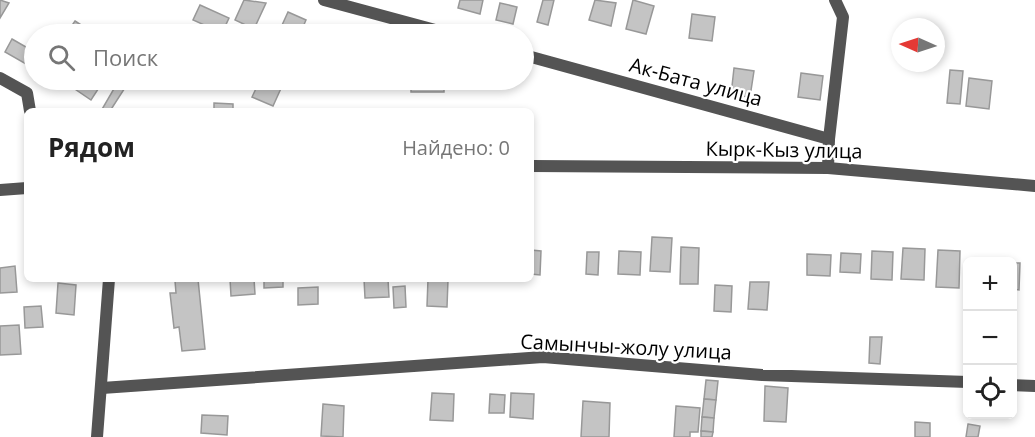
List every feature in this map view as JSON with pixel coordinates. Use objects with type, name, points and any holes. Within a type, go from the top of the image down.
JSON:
[{"type":"street","points":[[324,0],[413,24]]},
{"type":"street","points":[[828,168],[829,139],[843,17],[836,0]]},
{"type":"street","name":"Ак-Бата улица","points":[[534,58],[829,139]]},
{"type":"street","points":[[0,78],[27,93],[30,108]]},
{"type":"street","name":"Кырк-Кыз улица","points":[[534,166],[828,168],[1035,186]]},
{"type":"street","points":[[0,190],[24,188]]},
{"type":"street","points":[[97,437],[109,282]]},
{"type":"street","name":"Самынчы-жолу улица","points":[[102,388],[543,357],[762,375],[963,382]]},
{"type":"street","points":[[1017,385],[1035,386]]},
{"type":"building","points":[[0,0],[9,3],[0,18]]},
{"type":"building","points":[[244,0],[266,3],[256,24],[243,24],[235,20]]},
{"type":"building","points":[[460,0],[483,0],[480,14],[458,8]]},
{"type":"building","points":[[543,0],[554,0],[548,25],[537,22]]},
{"type":"building","points":[[595,0],[616,3],[611,26],[589,20]]},
{"type":"building","points":[[633,0],[654,6],[646,34],[626,29]]},
{"type":"building","points":[[500,3],[517,7],[513,24],[496,20]]},
{"type":"building","points":[[200,5],[229,18],[226,24],[202,24],[193,20]]},
{"type":"building","points":[[288,12],[306,20],[304,24],[283,24]]},
{"type":"building","points":[[692,14],[715,17],[712,41],[689,38]]},
{"type":"building","points":[[12,39],[24,46],[24,63],[5,52]]},
{"type":"building","points":[[734,68],[754,71],[750,97],[731,95]]},
{"type":"building","points":[[950,70],[963,71],[960,104],[947,103]]},
{"type":"building","points":[[801,73],[823,76],[820,100],[798,97]]},
{"type":"building","points":[[969,78],[992,81],[989,109],[966,106]]},
{"type":"building","points":[[76,90],[98,90],[91,100]]},
{"type":"building","points":[[113,90],[124,90],[112,108],[103,108]]},
{"type":"building","points":[[255,90],[280,90],[273,106],[252,97]]},
{"type":"building","points":[[411,90],[444,90],[444,92],[411,92]]},
{"type":"building","points":[[214,103],[233,104],[233,108],[214,108]]},
{"type":"building","points":[[652,237],[672,238],[670,272],[650,271]]},
{"type":"building","points":[[681,247],[699,248],[698,284],[680,284]]},
{"type":"building","points":[[903,248],[925,249],[924,280],[901,279]]},
{"type":"building","points":[[534,250],[541,251],[540,275],[534,274]]},
{"type":"building","points":[[938,250],[960,251],[959,288],[936,287]]},
{"type":"building","points":[[619,251],[641,252],[640,275],[618,274]]},
{"type":"building","points":[[872,251],[893,252],[892,280],[871,279]]},
{"type":"building","points":[[587,252],[599,252],[598,275],[586,274]]},
{"type":"building","points":[[841,253],[861,254],[860,273],[840,272]]},
{"type":"building","points":[[807,254],[831,255],[830,276],[807,275]]},
{"type":"building","points":[[1017,263],[1020,263],[1019,290],[1017,290]]},
{"type":"building","points":[[15,266],[17,292],[0,293],[0,268]]},
{"type":"building","points":[[175,282],[198,282],[205,349],[182,351],[179,327],[174,328],[170,293],[176,293]]},
{"type":"building","points":[[230,282],[254,282],[255,294],[231,296]]},
{"type":"building","points":[[264,282],[283,282],[283,287],[264,288]]},
{"type":"building","points":[[364,282],[388,282],[389,297],[365,298]]},
{"type":"building","points":[[428,282],[448,282],[447,307],[427,306]]},
{"type":"building","points":[[750,282],[769,282],[767,310],[748,309]]},
{"type":"building","points":[[58,283],[76,285],[74,315],[56,313]]},
{"type":"building","points":[[715,285],[732,286],[731,312],[714,311]]},
{"type":"building","points":[[405,286],[406,307],[394,308],[393,287]]},
{"type":"building","points":[[318,287],[318,304],[298,305],[298,288]]},
{"type":"building","points":[[41,306],[43,327],[25,328],[24,307]]},
{"type":"building","points":[[19,325],[21,354],[0,355],[0,326]]},
{"type":"building","points":[[870,337],[882,337],[880,364],[869,363]]},
{"type":"building","points":[[706,380],[718,381],[716,400],[704,399]]},
{"type":"building","points":[[765,386],[788,388],[786,422],[764,421]]},
{"type":"building","points":[[432,393],[454,394],[453,421],[430,420]]},
{"type":"building","points":[[511,393],[534,394],[533,419],[510,417]]},
{"type":"building","points":[[490,394],[505,395],[504,413],[489,413]]},
{"type":"building","points":[[704,399],[716,400],[714,418],[702,417]]},
{"type":"building","points":[[583,401],[610,403],[609,437],[581,437]]},
{"type":"building","points":[[323,404],[344,406],[343,437],[321,436]]},
{"type":"building","points":[[676,406],[700,408],[698,432],[690,432],[690,437],[674,437]]},
{"type":"building","points":[[202,415],[228,416],[227,435],[201,433]]},
{"type":"building","points":[[702,417],[714,418],[713,432],[701,431]]},
{"type":"building","points":[[915,422],[930,423],[930,437],[915,437]]},
{"type":"building","points":[[968,424],[980,426],[978,437],[966,437]]},
{"type":"building","points":[[701,431],[713,432],[712,437],[701,437]]}]
